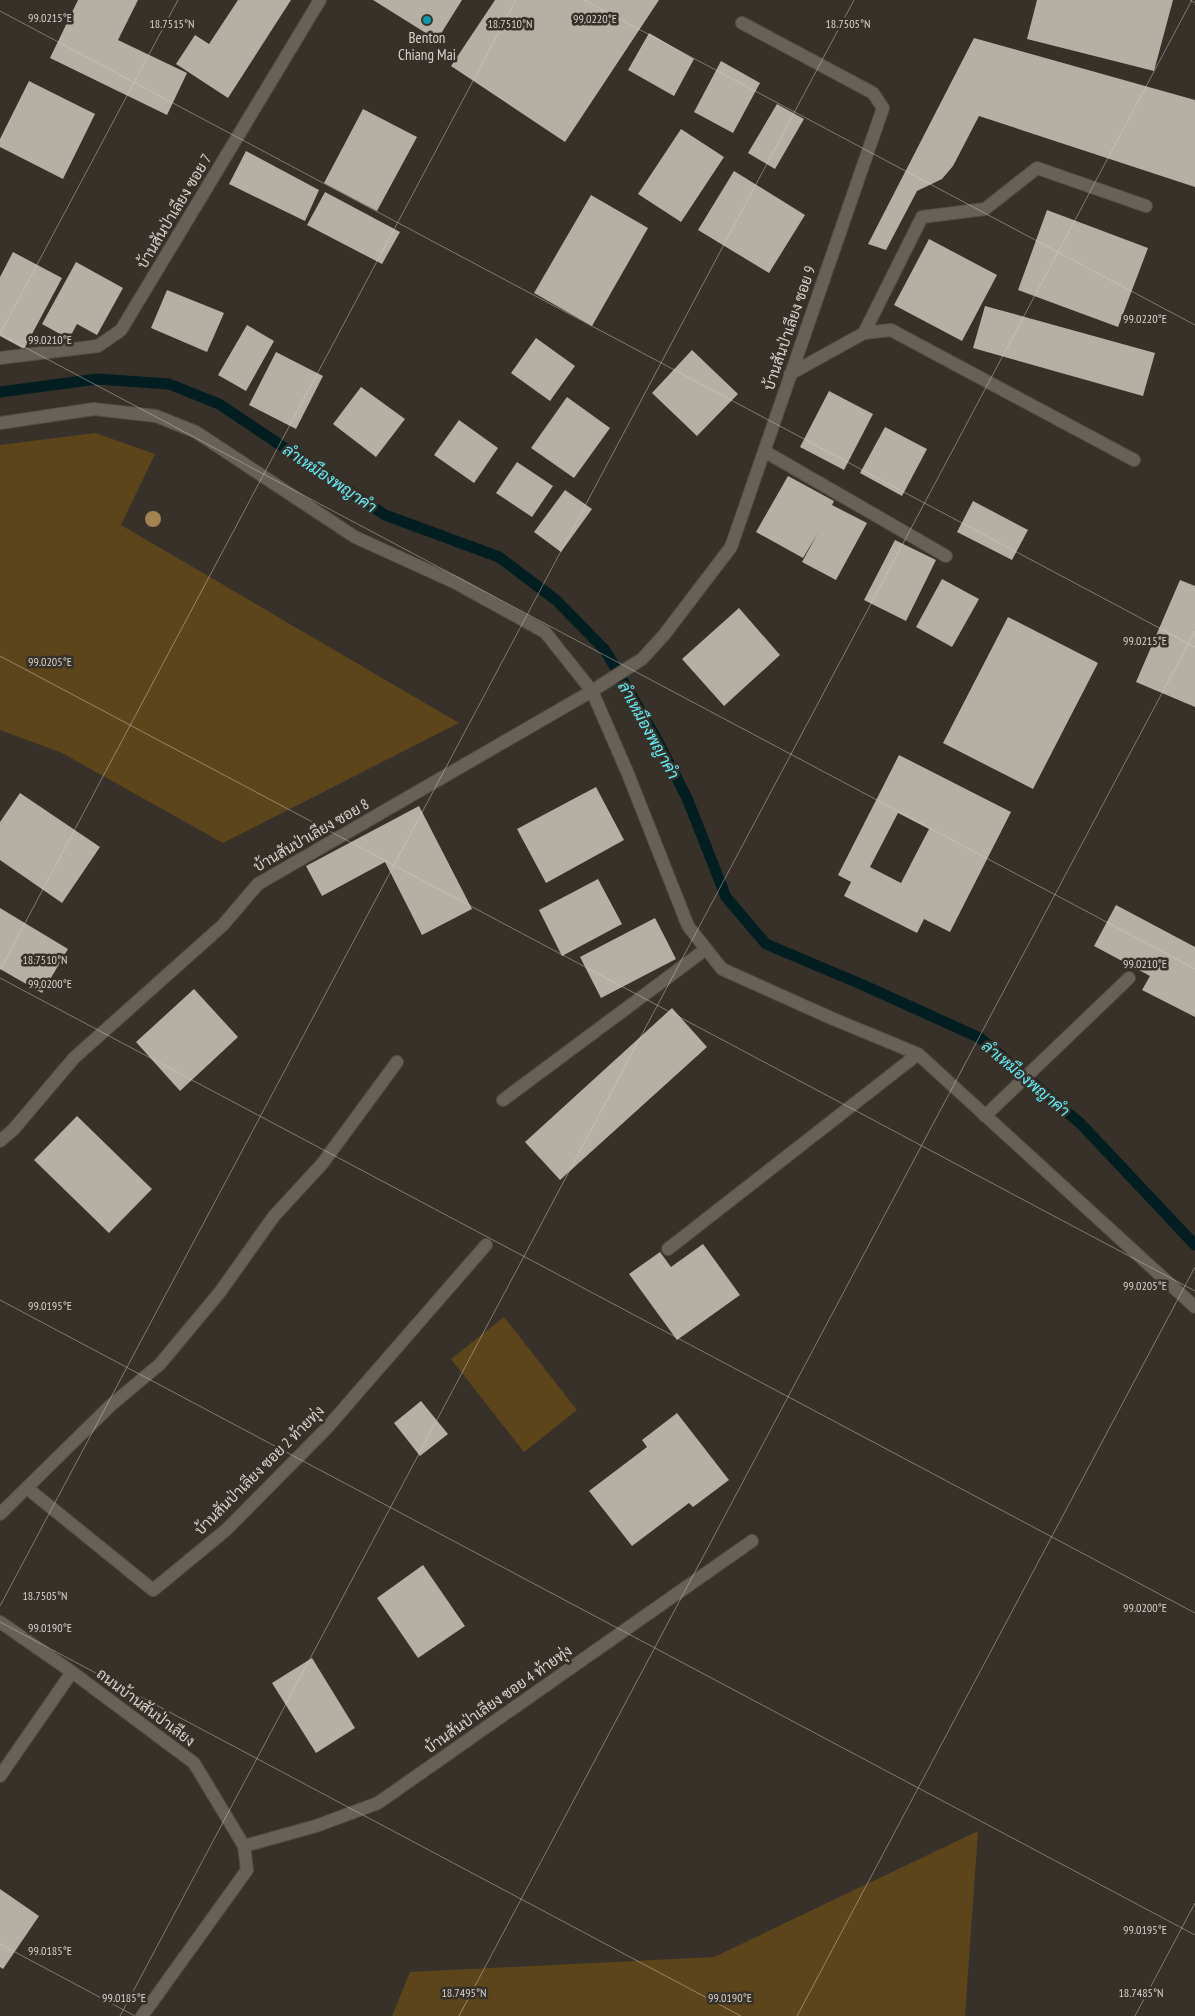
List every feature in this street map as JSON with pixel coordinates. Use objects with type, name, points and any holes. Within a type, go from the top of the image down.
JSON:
[{"type":"street","name":"บ้านสันป่าเลียง ซอย 7","points":[[0,358],[98,346],[121,330],[320,0]]},
{"type":"street","name":"บ้านสันป่าเลียง ซอย 9","points":[[612,678],[642,659],[664,635],[731,547],[884,108],[873,94],[742,24]]},
{"type":"street","points":[[864,333],[922,217],[985,209],[1037,168],[1146,206]]},
{"type":"street","points":[[790,374],[864,333],[891,330],[1134,460]]},
{"type":"street","points":[[0,423],[94,409],[156,416],[196,432],[355,537],[456,583],[545,632],[592,691],[628,774],[688,926],[722,969],[831,1018],[918,1054],[1195,1307]]},
{"type":"street","points":[[764,451],[946,556]]},
{"type":"street","name":"บ้านสันป่าเลียง ซอย 8","points":[[0,1141],[13,1130],[74,1058],[223,925],[258,884],[612,678]]},
{"type":"street","points":[[503,1100],[706,949]]},
{"type":"street","points":[[985,1116],[1129,978]]},
{"type":"street","points":[[668,1248],[918,1054]]},
{"type":"street","points":[[0,1514],[110,1406],[160,1364],[220,1292],[274,1216],[322,1164],[398,1062]]},
{"type":"street","name":"บ้านสันป่าเลียง ซอย 2 ท้ายทุ่ง","points":[[27,1488],[153,1590],[226,1530],[326,1429],[486,1245]]},
{"type":"street","name":"บ้านสันป่าเลียง ซอย 4 ท้ายทุ่ง","points":[[244,1846],[316,1826],[378,1802],[752,1541]]},
{"type":"street","name":"ถนนบ้านสันป่าเลียง","points":[[0,1622],[72,1672],[194,1763],[244,1846]]},
{"type":"street","points":[[0,1776],[72,1672]]},
{"type":"street","points":[[142,2016],[248,1870],[244,1846]]},
{"type":"shaded area","points":[[95,433],[155,454],[121,525],[459,723],[223,843],[62,753],[0,730],[0,445]]},
{"type":"shaded area","points":[[504,1317],[577,1410],[524,1452],[451,1359]]},
{"type":"shaded area","points":[[978,1831],[965,2016],[392,2016],[410,1972],[714,1957]]},
{"type":"building","points":[[78,0],[138,0],[118,40],[187,73],[167,115],[50,58]]},
{"type":"building","points":[[238,0],[291,0],[228,98],[176,64],[195,35],[209,44]]},
{"type":"building","name":"Benton Chiang Mai","points":[[373,0],[462,0],[437,40]]},
{"type":"building","points":[[495,0],[659,0],[565,142],[451,66]]},
{"type":"building","points":[[1037,0],[1173,0],[1154,71],[1027,39]]},
{"type":"building","points":[[649,33],[694,59],[674,96],[628,70]]},
{"type":"building","points":[[974,38],[1195,100],[1195,187],[979,116],[953,166],[942,179],[917,191],[886,250],[868,244]]},
{"type":"building","points":[[721,61],[760,83],[733,133],[694,112]]},
{"type":"building","points":[[29,81],[95,114],[63,179],[0,147],[0,139]]},
{"type":"building","points":[[777,104],[804,119],[775,169],[748,153]]},
{"type":"building","points":[[363,109],[417,137],[377,211],[324,183]]},
{"type":"building","points":[[681,129],[724,157],[681,222],[638,194]]},
{"type":"building","points":[[246,151],[319,190],[305,221],[229,184]]},
{"type":"building","points":[[734,171],[805,215],[769,273],[698,230]]},
{"type":"building","points":[[325,192],[400,232],[382,264],[307,225]]},
{"type":"building","points":[[591,195],[648,228],[592,326],[534,293]]},
{"type":"building","points":[[1047,210],[1148,248],[1118,327],[1018,290]]},
{"type":"building","points":[[929,239],[997,275],[962,341],[894,305]]},
{"type":"building","points":[[13,252],[62,278],[24,349],[0,336],[0,277]]},
{"type":"building","points":[[76,262],[123,288],[97,335],[77,324],[69,339],[42,324]]},
{"type":"building","points":[[167,290],[224,313],[207,352],[151,328]]},
{"type":"building","points":[[985,306],[1155,353],[1143,396],[973,348]]},
{"type":"building","points":[[247,325],[274,341],[246,391],[218,375]]},
{"type":"building","points":[[536,338],[575,366],[550,401],[511,373]]},
{"type":"building","points":[[692,350],[738,394],[697,436],[652,393]]},
{"type":"building","points":[[276,352],[323,376],[296,429],[249,405]]},
{"type":"building","points":[[361,387],[405,419],[376,457],[333,424]]},
{"type":"building","points":[[829,391],[873,414],[844,470],[800,447]]},
{"type":"building","points":[[567,397],[610,428],[574,478],[531,448]]},
{"type":"building","points":[[459,420],[498,448],[474,483],[434,455]]},
{"type":"building","points":[[885,427],[927,449],[902,496],[860,473]]},
{"type":"building","points":[[517,462],[553,486],[532,517],[496,493]]},
{"type":"building","points":[[788,476],[834,501],[832,505],[867,523],[836,580],[802,562],[818,533],[803,558],[756,532]]},
{"type":"building","points":[[565,490],[592,509],[561,552],[534,532]]},
{"type":"building","points":[[973,501],[1028,530],[1012,560],[957,532]]},
{"type":"building","points":[[895,540],[936,560],[906,621],[864,600]]},
{"type":"building","points":[[942,579],[979,599],[952,647],[916,627]]},
{"type":"building","points":[[1180,580],[1195,586],[1195,707],[1136,682]]},
{"type":"building","points":[[739,608],[780,655],[724,706],[682,659]]},
{"type":"building","points":[[1008,617],[1098,663],[1033,789],[943,743]]},
{"type":"building","points":[[899,755],[1011,812],[950,932],[924,919],[917,933],[844,896],[851,882],[838,875]],"holes":[[[898,813],[929,829],[901,883],[870,867]]]},
{"type":"building","points":[[596,787],[624,840],[546,883],[517,829]]},
{"type":"building","points":[[20,793],[100,847],[62,903],[0,860],[0,822]]},
{"type":"building","points":[[419,806],[472,909],[422,935],[385,862],[322,896],[306,866]]},
{"type":"building","points":[[598,879],[622,924],[562,956],[539,910]]},
{"type":"building","points":[[1116,905],[1195,947],[1195,1017],[1142,990],[1150,976],[1094,946]]},
{"type":"building","points":[[0,908],[68,949],[42,993],[0,969]]},
{"type":"building","points":[[655,918],[676,959],[601,998],[580,957]]},
{"type":"building","points":[[194,989],[238,1037],[180,1091],[136,1042]]},
{"type":"building","points":[[672,1008],[707,1047],[560,1180],[525,1142]]},
{"type":"building","points":[[77,1116],[152,1189],[109,1233],[34,1160]]},
{"type":"building","points":[[703,1244],[740,1295],[677,1340],[629,1274],[660,1252],[671,1267]]},
{"type":"building","points":[[421,1401],[448,1434],[420,1456],[394,1423]]},
{"type":"building","points":[[677,1413],[729,1480],[693,1507],[689,1503],[632,1546],[589,1491],[647,1447],[642,1440]]},
{"type":"building","points":[[423,1565],[465,1626],[418,1658],[377,1598]]},
{"type":"building","points":[[312,1658],[355,1728],[316,1753],[272,1683]]},
{"type":"building","points":[[0,1889],[39,1916],[3,1969],[0,1967]]},
{"type":"waterway","name":"ลำเหมืองพญาคำ","points":[[0,392],[97,379],[169,384],[219,404],[385,515],[499,557],[556,600],[605,650],[656,738],[687,798],[726,897],[766,944],[980,1038],[1081,1124],[1195,1245]]},
{"type":"place","name":"Benton Chiang Mai","points":[[427,20]]}]
